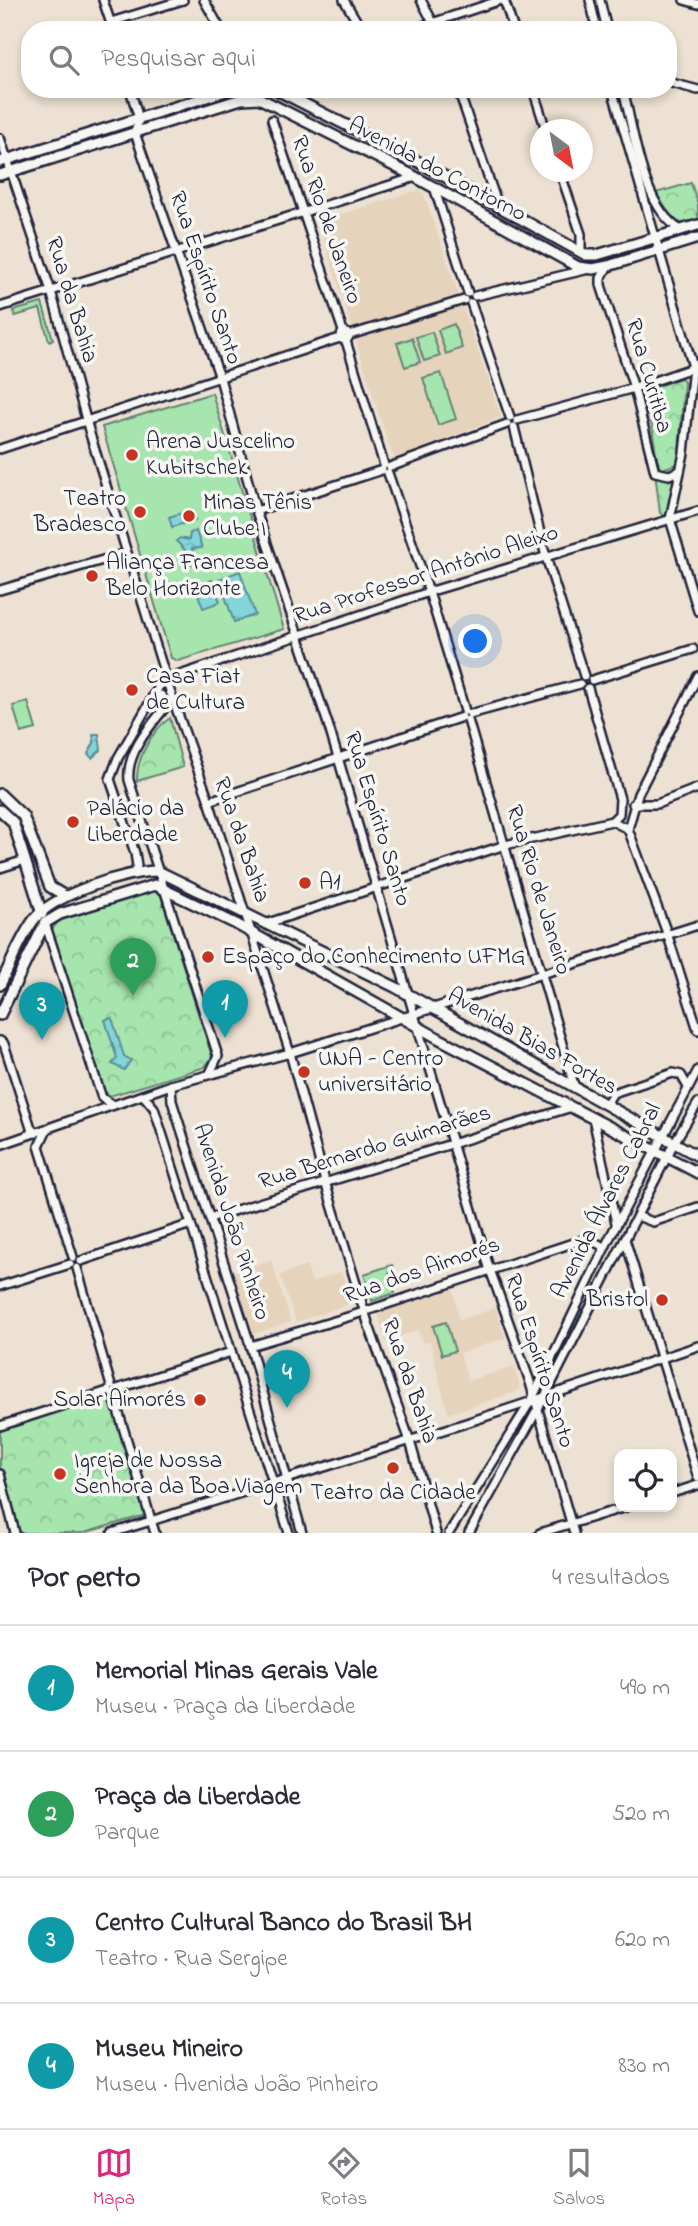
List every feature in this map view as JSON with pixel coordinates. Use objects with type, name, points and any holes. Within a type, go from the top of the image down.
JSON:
[{"type":"main road","points":[[4,161],[205,98]]},
{"type":"main road","name":"Avenida do Contorno","points":[[292,98],[581,252]]},
{"type":"main road","name":"Avenida do Contorno","points":[[0,175],[241,99],[265,100],[448,194],[573,265],[589,269]]},
{"type":"main road","points":[[581,252],[597,255],[698,225]]},
{"type":"main road","points":[[589,269],[608,266],[698,238]]},
{"type":"main road","points":[[0,794],[14,804],[23,816],[50,887],[65,896]]},
{"type":"main road","points":[[14,804],[2,811],[13,822],[45,923]]},
{"type":"main road","points":[[0,985],[4,970],[41,912],[65,896],[134,874],[158,872]]},
{"type":"main road","name":"Avenida Bias Fortes","points":[[158,872],[175,877],[247,916],[395,987],[568,1076],[574,1085],[611,1110],[698,1156]]},
{"type":"main road","points":[[0,1013],[45,923],[60,914],[155,884],[164,889]]},
{"type":"main road","name":"Avenida Bias Fortes","points":[[164,889],[252,933],[420,1028],[698,1173]]},
{"type":"main road","points":[[395,987],[404,979]]},
{"type":"street","points":[[103,0],[110,21]]},
{"type":"street","points":[[126,21],[183,0]]},
{"type":"street","points":[[204,0],[216,21]]},
{"type":"street","points":[[344,0],[357,21]]},
{"type":"street","points":[[421,0],[432,21]]},
{"type":"street","points":[[448,21],[503,0],[511,21]]},
{"type":"street","points":[[590,0],[595,21]]},
{"type":"street","points":[[600,0],[605,21]]},
{"type":"street","points":[[684,0],[698,4]]},
{"type":"street","points":[[677,84],[698,90]]},
{"type":"street","points":[[133,98],[139,120],[135,133]]},
{"type":"street","points":[[461,98],[499,206]]},
{"type":"street","points":[[536,98],[543,119]]},
{"type":"street","points":[[615,98],[657,251],[696,366],[670,519],[698,611]]},
{"type":"street","points":[[625,98],[651,193],[661,214],[681,230]]},
{"type":"street","name":"Rua Rio de Janeiro","points":[[272,120],[429,592],[543,972],[568,1076]]},
{"type":"street","name":"Rua Espírito Santo","points":[[135,133],[220,378],[256,511],[338,757],[489,1268],[528,1379],[574,1533]]},
{"type":"street","name":"Rua da Bahia","points":[[0,138],[4,161],[51,291],[86,422],[166,679],[247,916],[290,1054],[326,1185],[365,1312],[410,1441],[436,1533]]},
{"type":"street","points":[[0,307],[416,177]]},
{"type":"street","points":[[563,182],[581,234],[581,252]]},
{"type":"street","points":[[265,924],[505,845],[612,821],[619,814],[620,799],[546,557],[512,422],[440,212],[434,187]]},
{"type":"street","points":[[440,212],[448,194]]},
{"type":"street","name":"Rua Curitiba","points":[[608,266],[601,278],[601,285],[634,388],[655,472],[669,475],[680,471]]},
{"type":"street","points":[[0,449],[102,418],[345,336],[470,298],[589,269]]},
{"type":"street","points":[[256,511],[386,469],[512,422],[634,388],[696,366]]},
{"type":"street","points":[[90,434],[93,424],[102,418]]},
{"type":"street","name":"Rua Professor Antônio Aleixo","points":[[166,679],[429,592],[698,510]]},
{"type":"street","points":[[0,589],[127,553]]},
{"type":"street","points":[[209,801],[466,716],[692,649]]},
{"type":"street","points":[[698,676],[633,804],[628,829],[667,933],[698,1030]]},
{"type":"street","points":[[134,874],[137,866],[135,853],[110,779],[118,758],[153,695],[166,679]]},
{"type":"street","points":[[588,688],[592,680]]},
{"type":"street","points":[[153,695],[161,695],[167,705],[139,744],[128,772],[130,789],[218,1056],[209,1074]]},
{"type":"street","points":[[633,804],[657,804],[698,788]]},
{"type":"street","points":[[612,821],[628,829]]},
{"type":"street","points":[[0,868],[26,860]]},
{"type":"street","points":[[45,923],[102,1098],[113,1105]]},
{"type":"street","points":[[0,1145],[171,1085],[290,1054],[403,1016],[698,925]]},
{"type":"street","points":[[0,1041],[4,1044],[31,1128],[36,1133]]},
{"type":"street","name":"Avenida Álvares Cabral","points":[[449,1533],[533,1399],[604,1247],[698,1070]]},
{"type":"street","points":[[611,1110],[608,1101],[613,1093],[673,1073],[681,1075],[688,1087]]},
{"type":"street","name":"Avenida João Pinheiro","points":[[171,1085],[172,1101],[250,1346],[302,1533]]},
{"type":"street","name":"Avenida João Pinheiro","points":[[143,1095],[154,1108],[289,1533]]},
{"type":"street","points":[[550,1113],[555,1106],[554,1097]]},
{"type":"street","name":"Avenida Álvares Cabral","points":[[469,1533],[545,1396],[667,1156],[698,1103]]},
{"type":"street","name":"Rua Bernardo Guimarães","points":[[210,1219],[572,1107]]},
{"type":"street","points":[[593,1118],[616,1224]]},
{"type":"street","points":[[47,1129],[40,1146],[155,1533]]},
{"type":"street","points":[[24,1136],[40,1146]]},
{"type":"street","points":[[637,1216],[653,1222],[698,1207]]},
{"type":"street","points":[[0,1286],[191,1224]]},
{"type":"street","name":"Rua dos Aimorés","points":[[250,1346],[365,1312],[489,1268],[582,1240],[589,1239],[604,1247]]},
{"type":"street","points":[[625,1239],[698,1478]]},
{"type":"street","points":[[112,1533],[410,1441],[698,1346]]},
{"type":"street","points":[[0,1426],[232,1352]]},
{"type":"street","points":[[0,1474],[15,1533]]},
{"type":"street","points":[[677,1491],[698,1485]]},
{"type":"street","points":[[540,1533],[614,1511]]},
{"type":"shaded area","points":[[419,190],[423,192],[501,417],[397,458],[392,455],[319,224],[320,221]]},
{"type":"shaded area","points":[[271,1260],[291,1322],[253,1334],[233,1272]]},
{"type":"shaded area","points":[[306,1266],[312,1282],[341,1272],[352,1303],[296,1322],[280,1275]]},
{"type":"shaded area","points":[[453,1289],[459,1320],[496,1308],[505,1338],[460,1353],[468,1381],[514,1367],[520,1386],[516,1392],[448,1414],[430,1341],[423,1343],[418,1330],[386,1341],[378,1314]]},
{"type":"green space","points":[[691,183],[698,204],[698,222],[690,224],[676,221],[652,194]]},
{"type":"green space","points":[[42,303],[53,339],[49,341],[40,309],[15,316],[13,311]]},
{"type":"green space","points":[[454,324],[462,348],[446,354],[438,330]]},
{"type":"green space","points":[[432,332],[440,356],[424,361],[416,337]]},
{"type":"green space","points":[[412,338],[420,362],[405,367],[397,343]]},
{"type":"green space","points":[[441,373],[456,419],[438,425],[423,378]]},
{"type":"green space","points":[[681,378],[684,382],[678,464],[662,469],[658,466],[646,390]]},
{"type":"green space","name":"Minas Tênis Clube I","points":[[212,393],[284,629],[178,661],[171,658],[102,427]]},
{"type":"green space","points":[[680,471],[669,519],[660,513],[655,472]]},
{"type":"green space","points":[[28,702],[36,729],[21,733],[13,706]]},
{"type":"green space","points":[[170,718],[183,767],[137,781],[139,764],[146,746]]},
{"type":"green space","points":[[153,890],[159,891],[161,896],[212,1057],[205,1067],[110,1096],[103,1090],[52,929],[59,921]]},
{"type":"green space","points":[[392,1265],[394,1271],[389,1273],[395,1293],[372,1301],[364,1274]]},
{"type":"green space","points":[[578,1307],[585,1310],[546,1390],[538,1386]]},
{"type":"green space","points":[[446,1322],[455,1351],[442,1355],[433,1326]]},
{"type":"green space","points":[[110,1394],[149,1514],[84,1533],[16,1533],[0,1474],[0,1427]]},
{"type":"water","points":[[192,510],[195,520],[172,527],[169,517]]},
{"type":"water","points":[[196,531],[202,548],[192,549],[194,563],[186,566],[182,557],[185,550],[176,541],[180,538],[189,540],[190,533]]},
{"type":"water","points":[[240,571],[255,615],[234,622],[219,579]]},
{"type":"water","points":[[212,580],[220,602],[203,608],[195,586]]},
{"type":"water","points":[[93,734],[99,734],[101,750],[92,758],[88,754],[94,743]]},
{"type":"water","points":[[112,1018],[124,1056],[131,1060],[124,1070],[112,1064],[117,1058],[105,1020]]},
{"type":"place","name":"Arena Juscelino Kubitschek","points":[[132,455]]},
{"type":"place","name":"Teatro Bradesco","points":[[140,512]]},
{"type":"place","name":"Minas Tênis Clube I","points":[[189,516]]},
{"type":"place","name":"Aliança Francesa Belo Horizonte","points":[[92,576]]},
{"type":"place","name":"Casa Fiat de Cultura","points":[[132,690]]},
{"type":"place","name":"Palácio da Liberdade","points":[[73,822]]},
{"type":"place","name":"A1","points":[[305,883]]},
{"type":"place","name":"Espaço do Conhecimento UFMG","points":[[208,957]]},
{"type":"place","name":"Praça da Liberdade","points":[[133,996]]},
{"type":"place","name":"Memorial Minas Gerais Vale","points":[[225,1038]]},
{"type":"place","name":"Centro Cultural Banco do Brasil BH","points":[[42,1040]]},
{"type":"place","name":"UNA - Centro universitário","points":[[304,1072]]},
{"type":"place","name":"Bristol","points":[[662,1300]]},
{"type":"place","name":"Solar Aimorés","points":[[200,1400]]},
{"type":"place","name":"Museu Mineiro","points":[[287,1408]]},
{"type":"place","name":"Teatro da Cidade","points":[[393,1468]]},
{"type":"place","name":"Igreja de Nossa Senhora da Boa Viagem","points":[[60,1474]]}]
